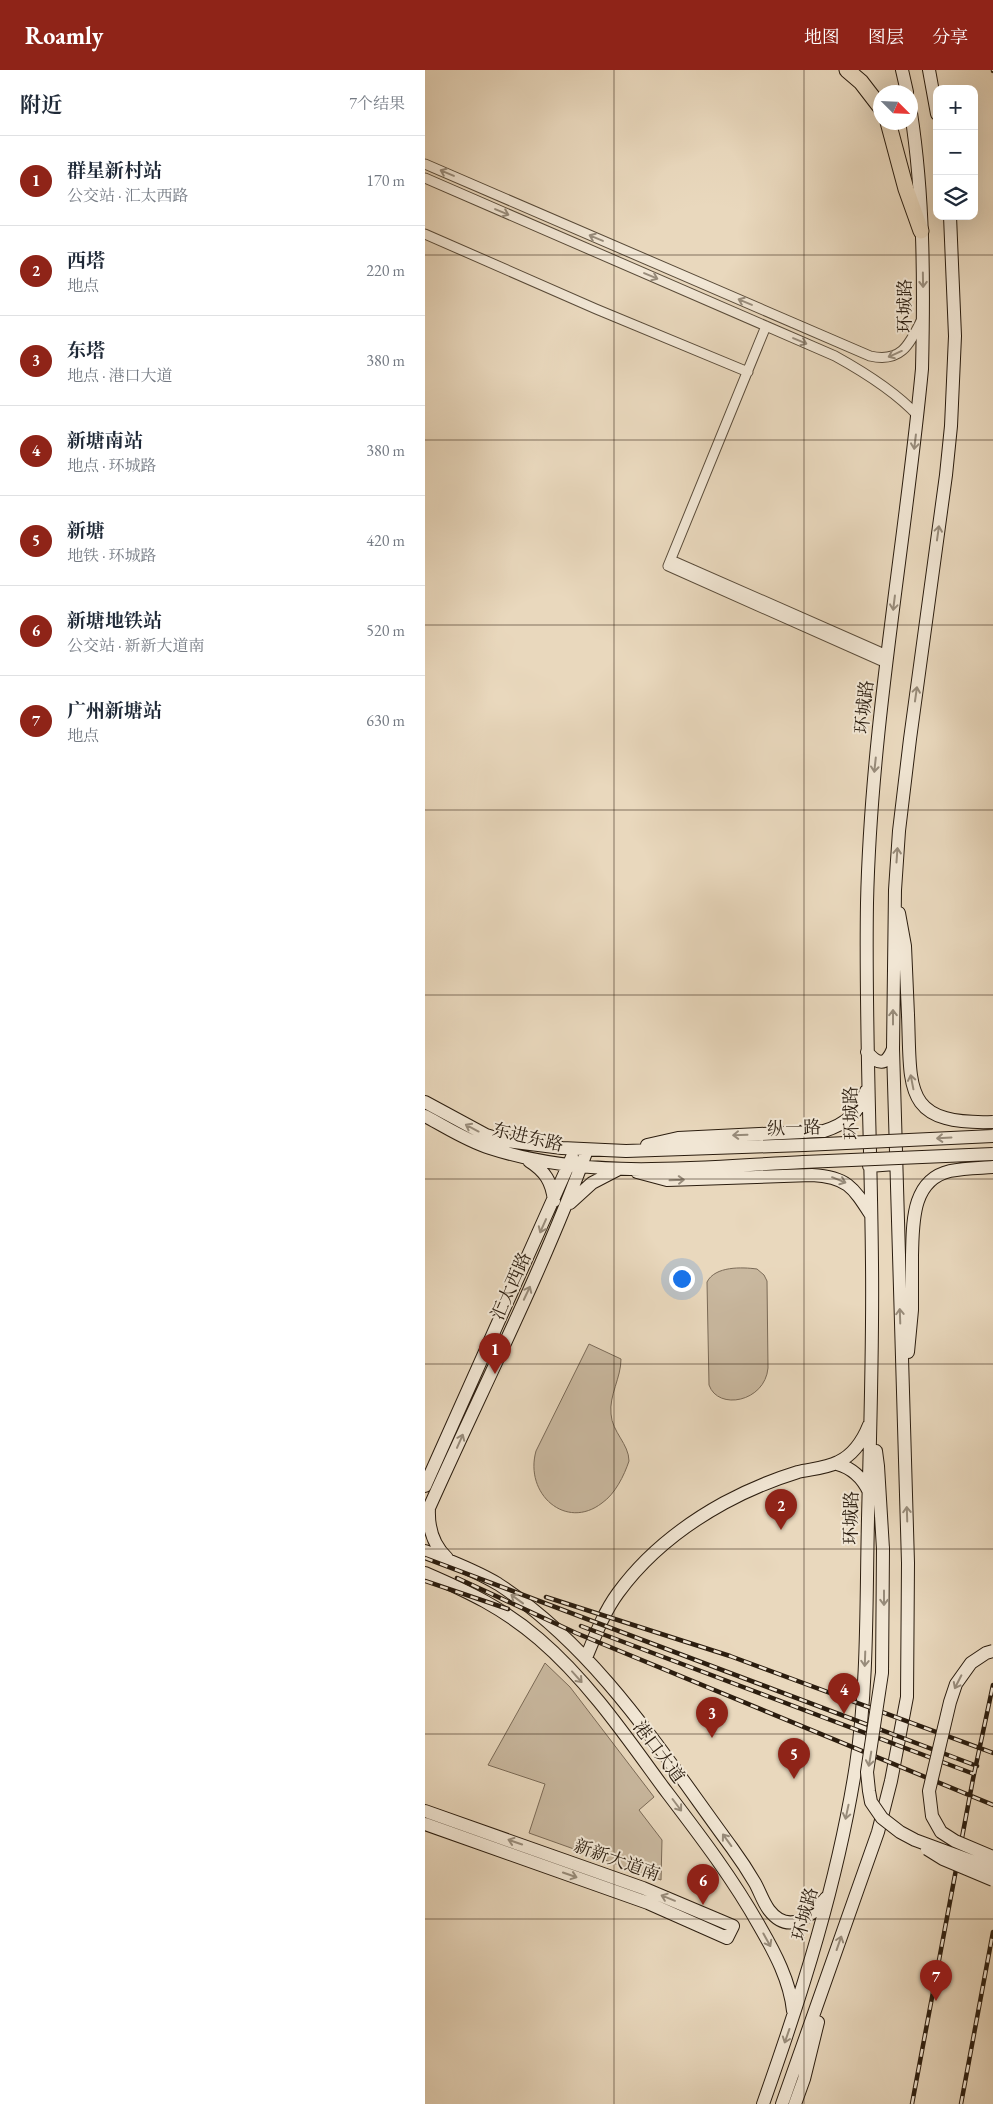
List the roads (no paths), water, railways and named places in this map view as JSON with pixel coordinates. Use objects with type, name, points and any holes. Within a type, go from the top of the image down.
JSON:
[{"type":"main road","points":[[847,70],[861,82],[873,98]]},
{"type":"main road","points":[[902,70],[905,85]]},
{"type":"main road","points":[[929,70],[933,92]]},
{"type":"main road","points":[[890,130],[906,190],[921,231]]},
{"type":"main road","name":"环城路","points":[[763,2104],[794,2016],[828,1894],[856,1764],[865,1672],[871,1432],[872,1261],[867,1052],[869,838],[874,772],[918,416],[922,369],[921,231],[913,130]]},
{"type":"main road","points":[[782,2104],[878,1832],[907,1697],[908,1562],[893,1049],[895,890],[899,830],[951,426],[955,336],[950,220]]},
{"type":"main road","points":[[895,890],[905,946],[913,1088],[925,1108],[932,1113],[951,1121],[993,1122]]},
{"type":"main road","points":[[867,1052],[879,1062],[889,1058],[893,1049]]},
{"type":"main road","points":[[626,1151],[678,1138],[824,1131],[847,1121],[861,1105],[869,1084]]},
{"type":"main road","name":"东进东路","points":[[425,1102],[486,1136],[506,1141],[581,1149],[626,1151]]},
{"type":"main road","name":"东进东路","points":[[425,1116],[488,1148],[524,1158],[575,1166],[624,1170]]},
{"type":"main road","points":[[811,1132],[820,1142],[823,1151],[821,1165],[812,1176]]},
{"type":"main road","name":"纵一路","points":[[626,1151],[993,1136]]},
{"type":"main road","name":"汇太西路","points":[[425,1486],[440,1468],[564,1210],[581,1149]]},
{"type":"main road","name":"纵一路","points":[[624,1170],[993,1154]]},
{"type":"main road","points":[[524,1158],[536,1165],[547,1178],[551,1185],[554,1201]]},
{"type":"main road","points":[[869,1166],[895,1164]]},
{"type":"main road","name":"汇太西路","points":[[427,1512],[440,1468],[554,1201],[575,1166]]},
{"type":"main road","points":[[903,1384],[911,1330],[913,1214],[920,1195],[926,1186],[940,1174],[949,1171],[993,1167]]},
{"type":"main road","points":[[564,1210],[583,1190],[624,1170],[667,1180],[831,1177],[847,1183],[859,1195],[871,1215]]},
{"type":"main road","points":[[586,1658],[617,1594],[644,1564],[673,1537],[706,1514],[747,1491],[797,1473],[837,1464],[861,1442],[871,1418]]},
{"type":"main road","points":[[871,1432],[878,1466],[883,1549],[882,1673],[867,1781],[871,1802],[876,1811],[891,1826],[915,1840],[936,1856],[993,1880]]},
{"type":"main road","points":[[837,1464],[858,1475],[869,1492]]},
{"type":"main road","points":[[427,1512],[432,1536],[440,1552],[450,1561]]},
{"type":"main road","name":"港口大道","points":[[425,1551],[497,1584],[551,1624],[586,1658],[623,1700],[748,1870],[771,1912],[787,1922],[802,1920],[815,1911],[828,1894]]},
{"type":"main road","name":"港口大道","points":[[425,1574],[492,1604],[511,1616],[571,1670],[606,1711],[733,1881],[783,1972],[794,2016]]},
{"type":"main road","points":[[425,1581],[441,1580]]},
{"type":"main road","points":[[958,1854],[944,1842],[932,1816],[929,1791],[951,1697],[960,1676],[971,1662],[993,1651]]},
{"type":"main road","name":"新新大道南","points":[[425,1811],[643,1888],[733,1926],[727,1938],[625,1895],[425,1824]]},
{"type":"main road","points":[[936,1824],[947,1837],[993,1857]]},
{"type":"main road","points":[[915,1840],[958,1854],[993,1869]]},
{"type":"main road","points":[[733,1881],[743,1880],[748,1870]]},
{"type":"main road","points":[[795,2104],[809,2063],[829,1971]]},
{"type":"street","points":[[425,164],[870,356],[890,357],[901,352],[911,340],[923,316]]},
{"type":"street","points":[[425,178],[766,326],[851,365],[903,401],[918,416]]},
{"type":"street","points":[[425,234],[596,309],[747,372]]},
{"type":"street","points":[[766,326],[670,563],[887,659]]},
{"type":"railway","points":[[425,1558],[977,1766]]},
{"type":"railway","points":[[457,1578],[576,1633],[993,1805]]},
{"type":"railway","points":[[425,1581],[508,1609]]},
{"type":"railway","points":[[546,1597],[730,1656],[993,1753]]},
{"type":"railway","points":[[581,1626],[974,1774]]},
{"type":"railway","points":[[912,2104],[973,1779],[993,1685]]},
{"type":"railway","points":[[961,2104],[993,1932]]},
{"type":"place","name":"群星新村站","points":[[495,1374]]},
{"type":"place","name":"西塔","points":[[781,1530]]},
{"type":"place","name":"新塘南站","points":[[844,1714]]},
{"type":"place","name":"东塔","points":[[712,1738]]},
{"type":"place","name":"新塘","points":[[794,1779]]},
{"type":"place","name":"新塘地铁站","points":[[703,1905]]},
{"type":"place","name":"广州新塘站","points":[[936,2001]]}]
